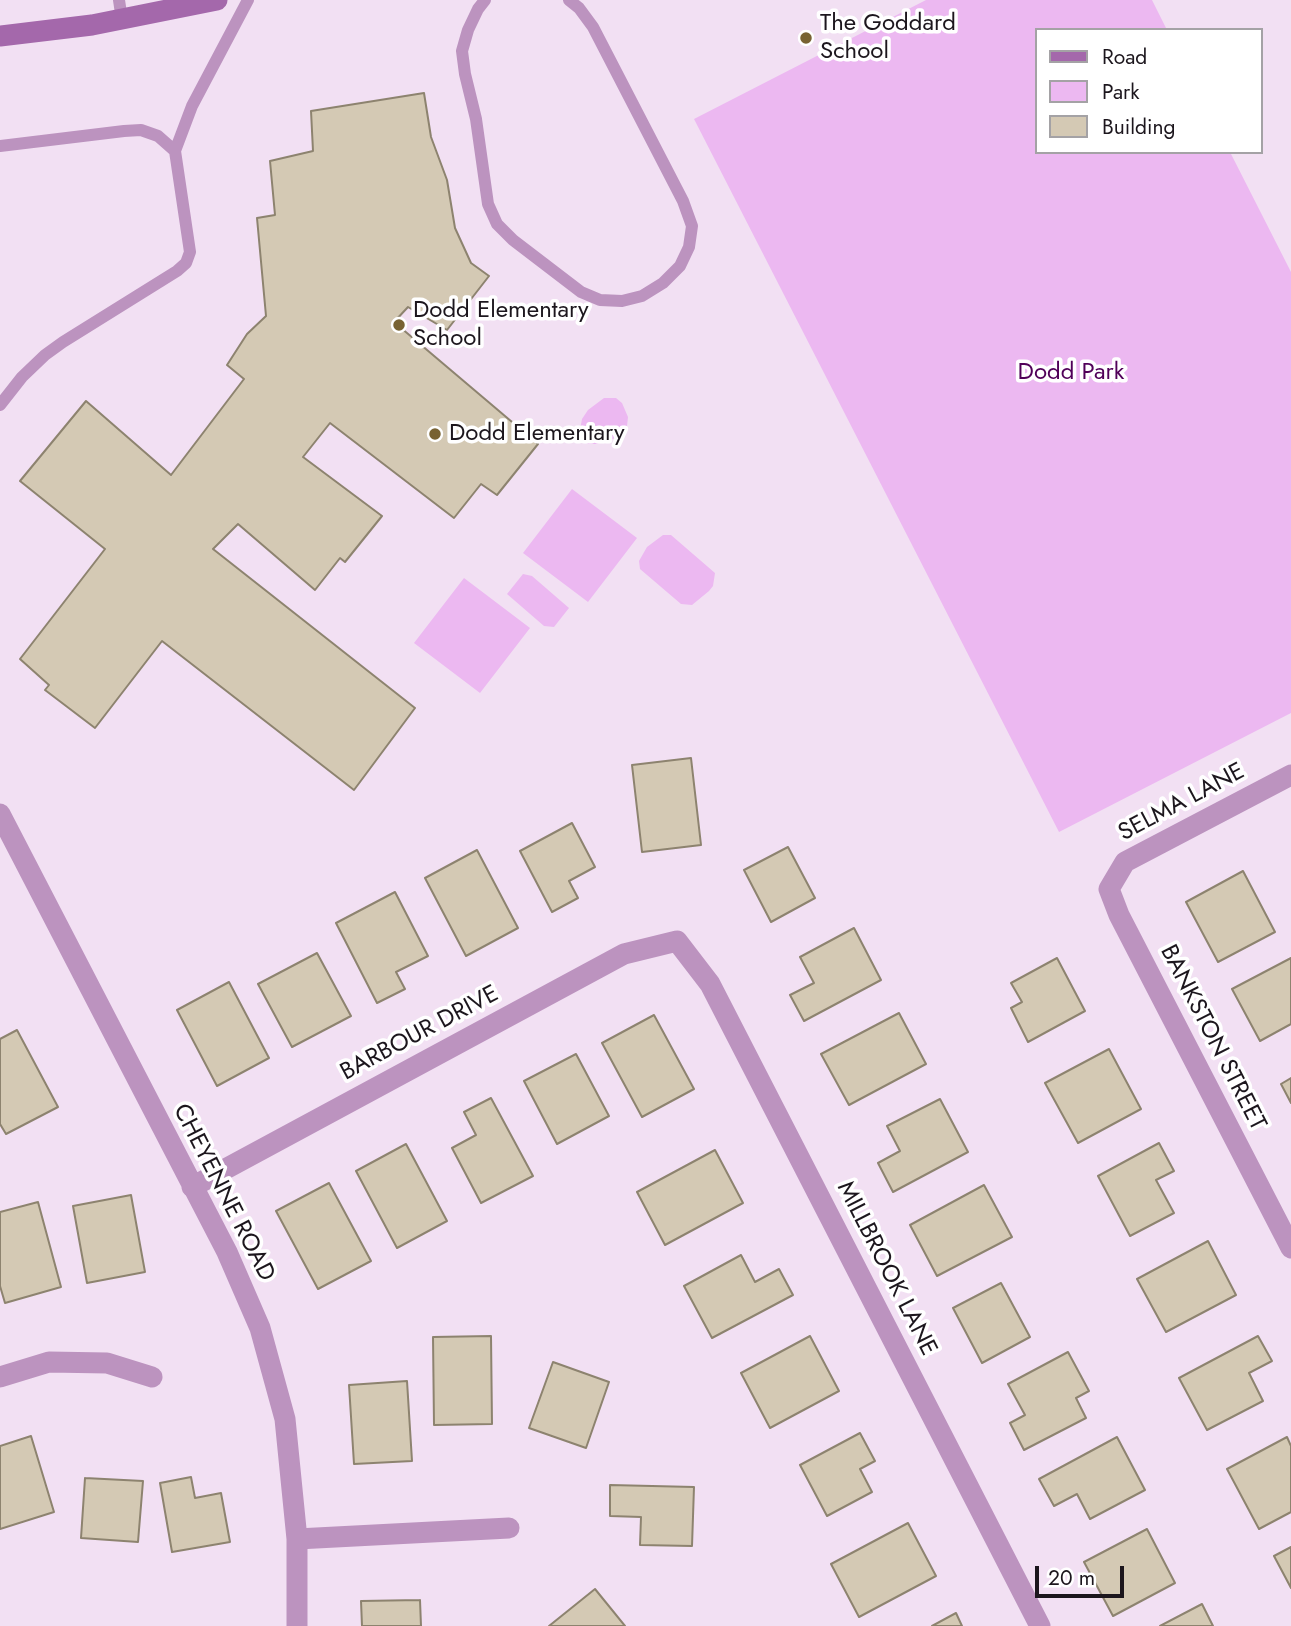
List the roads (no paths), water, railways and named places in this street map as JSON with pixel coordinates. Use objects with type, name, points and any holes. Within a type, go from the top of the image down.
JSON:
[{"type":"main road","points":[[0,36],[120,10],[217,0]]},
{"type":"street","name":"SELMA LANE","points":[[1109,889],[1125,862],[1291,775]]},
{"type":"street","name":"CHEYENNE ROAD","points":[[0,814],[227,1252],[260,1328],[285,1419],[297,1539],[297,1626]]},
{"type":"street","name":"BANKSTON STREET","points":[[1109,889],[1119,915],[1291,1248]]},
{"type":"street","name":"BARBOUR DRIVE","points":[[192,1187],[624,954],[677,941]]},
{"type":"street","name":"MILLBROOK LANE","points":[[677,941],[710,984],[1040,1626]]},
{"type":"street","points":[[0,1377],[49,1362],[107,1363],[152,1377]]},
{"type":"street","points":[[297,1539],[509,1528]]},
{"type":"lane","points":[[0,405],[22,377],[45,355],[167,278],[186,263],[190,252],[175,151],[192,106],[247,0]]},
{"type":"lane","points":[[485,0],[468,30],[462,51],[476,118],[488,204],[497,224],[513,240],[581,292],[600,300],[642,296],[663,284],[680,266],[689,247],[692,226],[683,201],[593,27],[579,8],[569,0]]},
{"type":"lane","points":[[0,145],[141,131],[158,136],[175,151]]},
{"type":"place","name":"The Goddard School","points":[[806,38]]},
{"type":"place","name":"Dodd Elementary School","points":[[399,325]]},
{"type":"place","name":"Dodd Elementary","points":[[435,434]]},
{"type":"park label","name":"Dodd Park","points":[[1071,373]]}]
